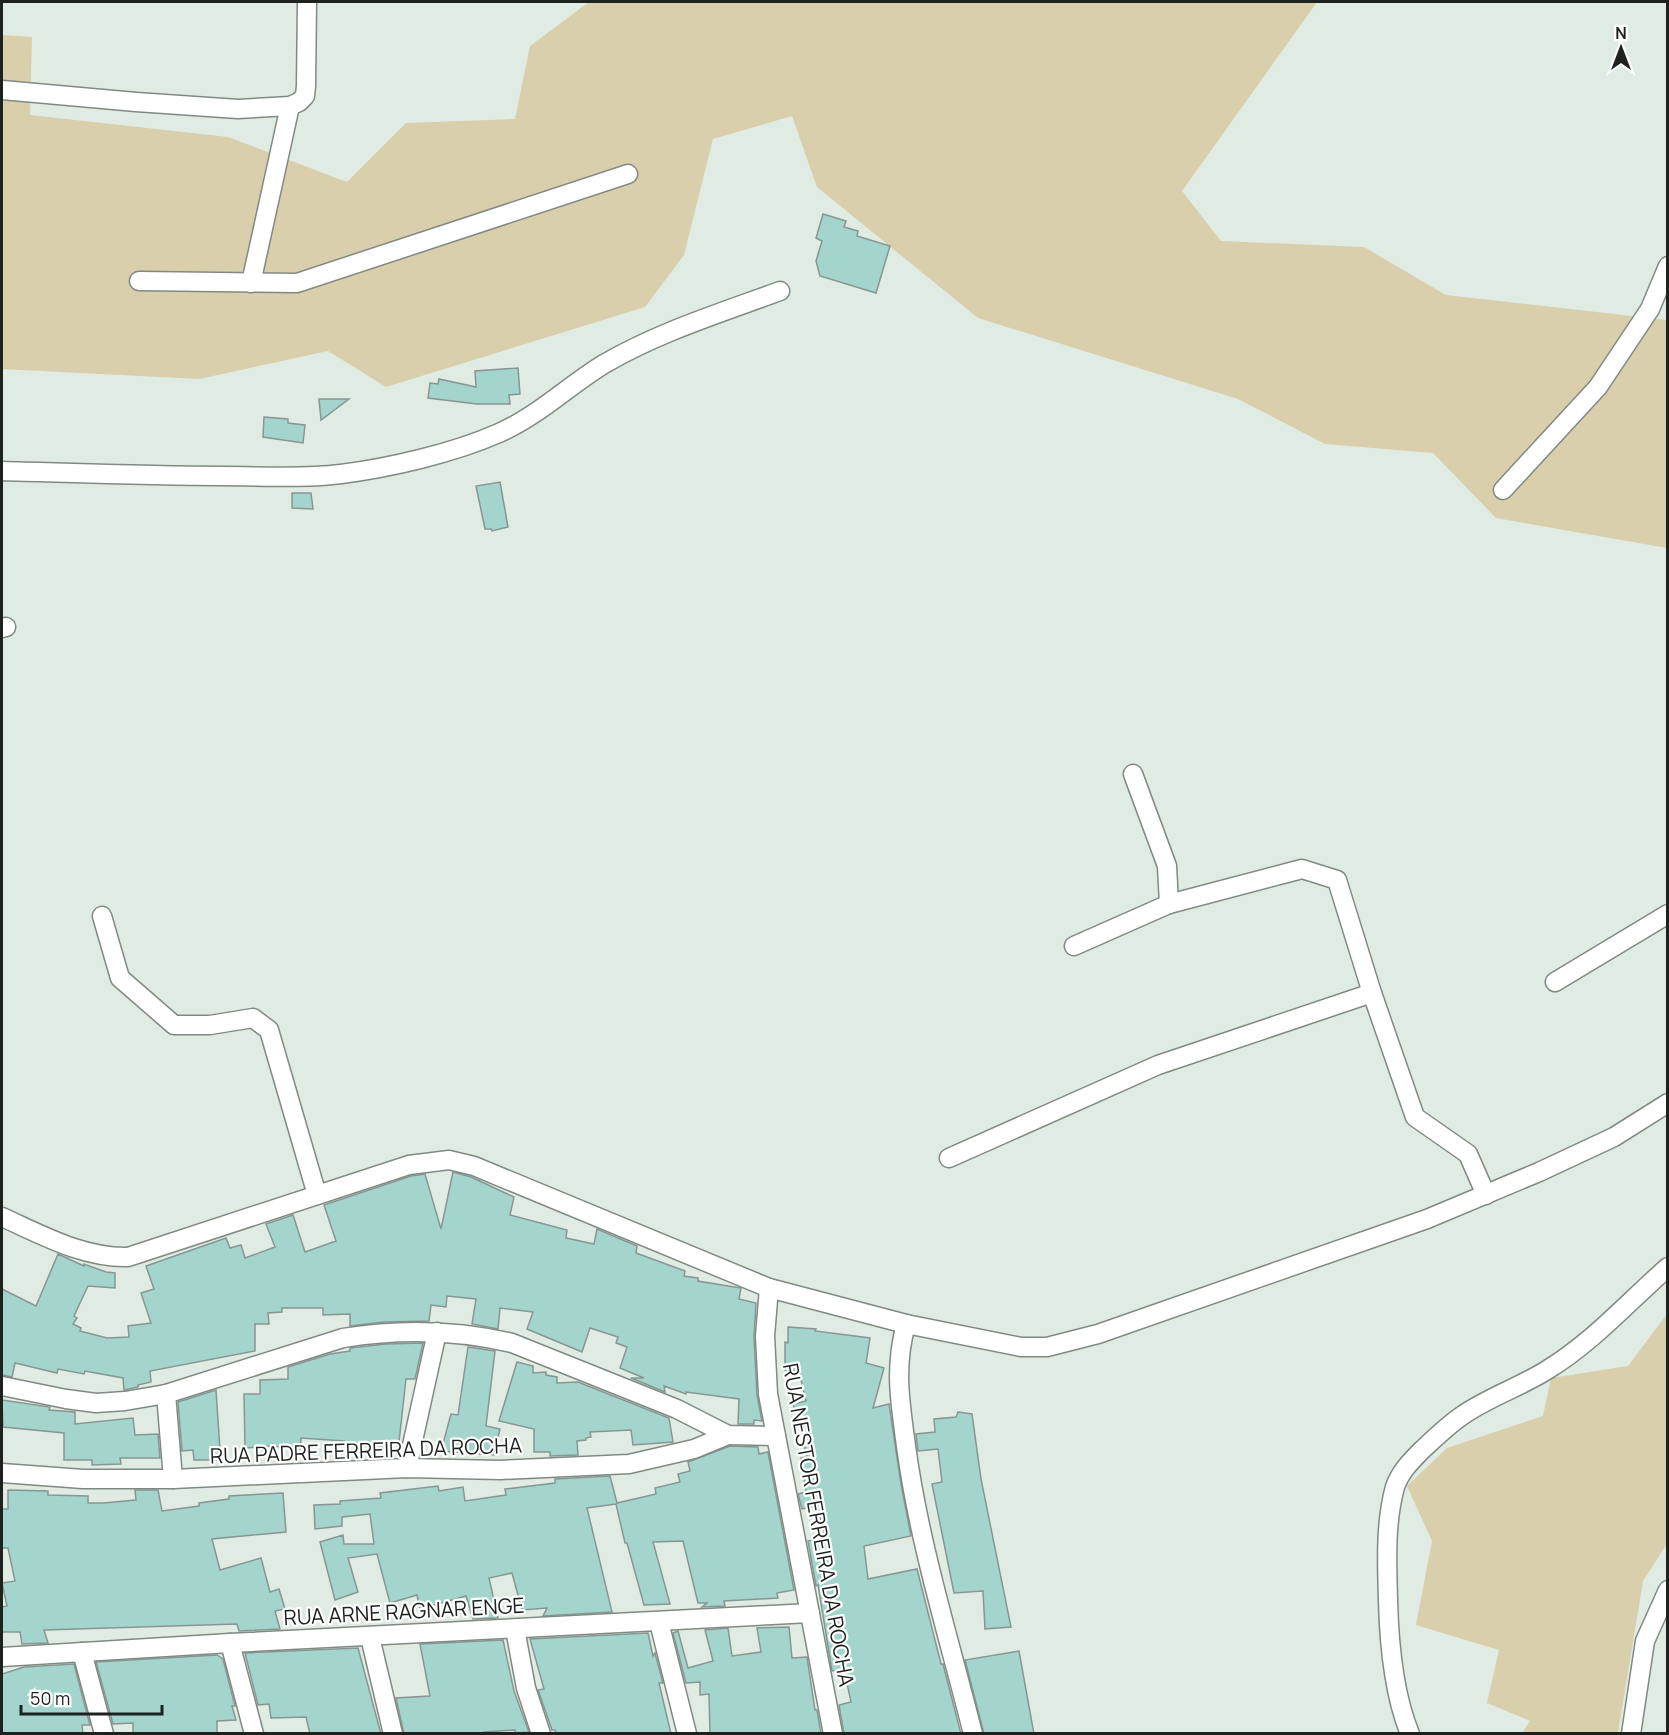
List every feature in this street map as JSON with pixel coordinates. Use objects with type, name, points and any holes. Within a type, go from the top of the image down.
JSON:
[{"type":"street","points":[[2,90],[238,109],[290,106],[299,102],[304,96],[306,86],[307,2]]},
{"type":"street","points":[[251,283],[290,106]]},
{"type":"street","points":[[139,281],[297,283],[628,174]]},
{"type":"street","points":[[1503,490],[1598,387],[1650,309],[1668,266]]},
{"type":"street","points":[[2,471],[165,476],[287,476],[340,474],[396,465],[498,434],[529,418],[602,366],[631,349],[683,326],[780,291]]},
{"type":"street","points":[[1650,309],[1668,314]]},
{"type":"street","points":[[1133,774],[1167,866],[1169,904]]},
{"type":"street","points":[[1074,946],[1169,904],[1302,869],[1337,880],[1372,993],[1415,1117],[1468,1154],[1486,1195]]},
{"type":"street","points":[[1555,982],[1668,914]]},
{"type":"street","points":[[102,916],[120,978],[174,1025],[210,1025],[253,1018],[269,1030],[317,1195]]},
{"type":"street","points":[[949,1158],[1158,1065],[1372,993]]},
{"type":"street","points":[[2,1216],[56,1241],[93,1254],[128,1257],[408,1165],[449,1160],[474,1166],[769,1288],[906,1324],[1021,1347],[1047,1347],[1073,1342],[1416,1223],[1486,1195],[1614,1137],[1668,1103]]},
{"type":"street","points":[[1410,1734],[1397,1688],[1388,1613],[1386,1562],[1389,1519],[1395,1486],[1401,1474],[1439,1434],[1463,1415],[1548,1370],[1580,1348],[1668,1267]]},
{"type":"street","name":"RUA NESTOR FERREIRA DA ROCHA","points":[[769,1288],[765,1327],[768,1394],[833,1734]]},
{"type":"street","points":[[906,1324],[897,1370],[911,1486],[974,1734]]},
{"type":"street","points":[[406,1468],[437,1332]]},
{"type":"street","name":"RUA PADRE FERREIRA DA ROCHA","points":[[2,1386],[66,1400],[96,1403],[125,1401],[166,1394],[343,1338],[372,1333],[437,1332],[488,1337],[512,1343],[677,1409],[728,1436]]},
{"type":"street","points":[[166,1394],[173,1479]]},
{"type":"street","name":"RUA PADRE FERREIRA DA ROCHA","points":[[2,1473],[83,1479],[173,1479],[406,1468],[500,1470],[629,1464],[694,1449],[728,1436],[776,1436]]},
{"type":"street","points":[[1631,1734],[1645,1641],[1668,1590]]},
{"type":"street","name":"RUA ARNE RAGNAR ENGE","points":[[2,1657],[810,1613]]},
{"type":"street","points":[[659,1622],[687,1734]]},
{"type":"street","points":[[515,1629],[526,1688],[542,1734]]},
{"type":"street","points":[[370,1637],[393,1734]]},
{"type":"street","points":[[230,1643],[254,1734]]},
{"type":"street","points":[[82,1652],[104,1734]]},
{"type":"shaded area","points":[[589,2],[1317,2],[1182,191],[1221,241],[1364,247],[1446,295],[1667,320],[1667,548],[1496,518],[1433,453],[1325,444],[1238,399],[978,318],[817,187],[792,116],[713,139],[684,255],[645,307],[386,387],[328,351],[199,379],[2,369],[2,35],[32,37],[30,115],[228,137],[347,182],[406,123],[515,119],[530,46]]},
{"type":"shaded area","points":[[1667,1314],[1667,1544],[1643,1581],[1618,1733],[1522,1733],[1530,1721],[1487,1703],[1499,1650],[1416,1625],[1432,1541],[1407,1486],[1447,1448],[1543,1416],[1551,1378],[1628,1366]]},
{"type":"building","points":[[823,214],[846,221],[844,227],[858,231],[857,236],[890,246],[876,293],[820,276],[816,261],[822,241],[816,238]]},
{"type":"building","points":[[518,368],[520,394],[509,395],[510,404],[477,404],[428,398],[430,383],[438,384],[439,379],[476,387],[475,371]]},
{"type":"building","points":[[319,399],[349,399],[321,420]]},
{"type":"building","points":[[264,417],[288,419],[288,423],[305,425],[303,443],[263,437]]},
{"type":"building","points":[[500,482],[508,527],[492,531],[485,529],[476,486]]},
{"type":"building","points":[[292,493],[311,493],[313,509],[292,508]]},
{"type":"building","points":[[453,1172],[471,1177],[514,1197],[510,1215],[567,1230],[566,1238],[594,1244],[597,1229],[637,1246],[636,1253],[685,1271],[684,1276],[698,1278],[698,1281],[741,1288],[739,1299],[756,1303],[754,1337],[757,1395],[762,1421],[754,1420],[754,1424],[738,1424],[739,1399],[686,1392],[686,1394],[664,1386],[665,1392],[631,1378],[644,1378],[620,1368],[627,1347],[616,1343],[618,1337],[590,1328],[582,1352],[527,1329],[533,1312],[500,1308],[498,1329],[472,1324],[476,1299],[447,1296],[446,1307],[431,1305],[429,1321],[384,1322],[350,1326],[350,1314],[323,1315],[323,1308],[282,1308],[282,1312],[268,1313],[269,1324],[255,1324],[255,1351],[150,1371],[151,1382],[124,1390],[123,1378],[85,1371],[84,1374],[58,1369],[57,1373],[15,1363],[12,1377],[2,1375],[2,1289],[36,1306],[58,1254],[84,1266],[84,1264],[115,1273],[115,1288],[88,1286],[74,1316],[77,1318],[73,1324],[81,1328],[80,1331],[107,1338],[129,1337],[128,1326],[151,1323],[141,1293],[154,1289],[146,1266],[226,1238],[230,1248],[241,1245],[245,1258],[275,1247],[266,1224],[293,1215],[305,1252],[336,1241],[324,1205],[411,1176],[425,1174],[441,1229]]},
{"type":"building","points":[[788,1327],[870,1338],[866,1363],[884,1368],[873,1408],[889,1404],[911,1536],[864,1546],[868,1579],[917,1569],[961,1734],[844,1734],[839,1705],[851,1702],[844,1669],[832,1671],[818,1585],[816,1586],[808,1541],[825,1537],[817,1506],[802,1509],[798,1494],[806,1492],[801,1458],[807,1457],[793,1404],[806,1401],[799,1371],[785,1370],[785,1342],[788,1343]]},
{"type":"building","points":[[423,1343],[415,1379],[406,1379],[399,1442],[387,1442],[387,1448],[344,1443],[344,1441],[301,1438],[300,1449],[271,1446],[245,1448],[244,1394],[260,1394],[260,1380],[288,1379],[288,1367],[330,1354],[350,1351],[350,1348]]},
{"type":"building","points":[[468,1347],[495,1351],[486,1426],[500,1429],[494,1455],[441,1451],[451,1414],[458,1415]]},
{"type":"building","points":[[517,1362],[533,1366],[533,1373],[546,1372],[546,1375],[557,1377],[557,1383],[578,1382],[669,1418],[673,1442],[633,1445],[631,1430],[590,1432],[591,1437],[577,1441],[578,1455],[550,1456],[550,1452],[534,1452],[534,1429],[499,1421]]},
{"type":"building","points":[[216,1390],[219,1460],[194,1460],[193,1450],[182,1451],[178,1402]]},
{"type":"building","points":[[2,1400],[50,1407],[49,1410],[75,1412],[75,1424],[133,1418],[135,1435],[158,1434],[160,1458],[120,1458],[121,1464],[92,1465],[92,1460],[64,1460],[64,1433],[3,1427]]},
{"type":"building","points":[[958,1412],[972,1414],[981,1479],[1011,1627],[985,1629],[983,1591],[954,1593],[932,1484],[942,1482],[938,1449],[918,1451],[916,1434],[935,1432],[934,1419],[956,1417]]},
{"type":"building","points":[[730,1446],[758,1447],[759,1454],[768,1452],[794,1590],[777,1593],[778,1598],[724,1601],[725,1606],[702,1607],[707,1603],[698,1603],[683,1541],[653,1542],[670,1604],[644,1605],[616,1504],[587,1508],[612,1612],[543,1616],[547,1608],[522,1610],[512,1573],[489,1578],[498,1618],[473,1619],[466,1596],[420,1609],[417,1595],[390,1603],[377,1554],[348,1558],[358,1592],[335,1600],[320,1542],[343,1535],[344,1544],[374,1544],[370,1514],[342,1517],[342,1526],[315,1529],[314,1505],[381,1498],[380,1493],[438,1486],[439,1491],[463,1487],[465,1501],[506,1495],[505,1489],[555,1483],[555,1479],[610,1476],[617,1503],[656,1494],[655,1488],[680,1482],[678,1474],[690,1471],[688,1462]]},
{"type":"building","points":[[8,1490],[48,1491],[48,1495],[88,1496],[88,1503],[103,1503],[136,1500],[135,1490],[158,1490],[162,1511],[199,1506],[199,1503],[229,1499],[229,1496],[283,1493],[286,1532],[212,1539],[220,1570],[261,1558],[270,1592],[279,1589],[285,1609],[275,1611],[280,1629],[239,1631],[237,1624],[44,1630],[48,1643],[22,1644],[20,1632],[2,1632],[2,1607],[7,1606],[2,1583],[15,1581],[8,1548],[2,1548],[2,1509],[8,1509]]},
{"type":"building","points":[[789,1627],[792,1658],[807,1657],[821,1734],[710,1734],[709,1694],[700,1695],[700,1682],[686,1683],[673,1633],[678,1631],[688,1668],[713,1661],[705,1630],[728,1628],[732,1656],[761,1652],[757,1628]]},
{"type":"building","points":[[648,1633],[653,1656],[655,1653],[663,1683],[659,1683],[671,1734],[556,1734],[555,1730],[552,1730],[538,1690],[544,1689],[530,1639]]},
{"type":"building","points":[[503,1640],[514,1691],[529,1732],[515,1733],[515,1730],[484,1732],[484,1734],[404,1734],[396,1698],[430,1696],[420,1644]]},
{"type":"building","points":[[358,1648],[381,1734],[310,1734],[306,1717],[271,1718],[269,1704],[258,1705],[245,1653]]},
{"type":"building","points":[[1019,1651],[1034,1734],[984,1734],[965,1660]]},
{"type":"building","points":[[217,1655],[223,1659],[235,1706],[232,1706],[236,1720],[217,1721],[217,1733],[133,1734],[133,1723],[113,1724],[96,1662]]},
{"type":"building","points":[[74,1664],[90,1725],[82,1725],[83,1734],[2,1734],[2,1674],[24,1667]]}]
